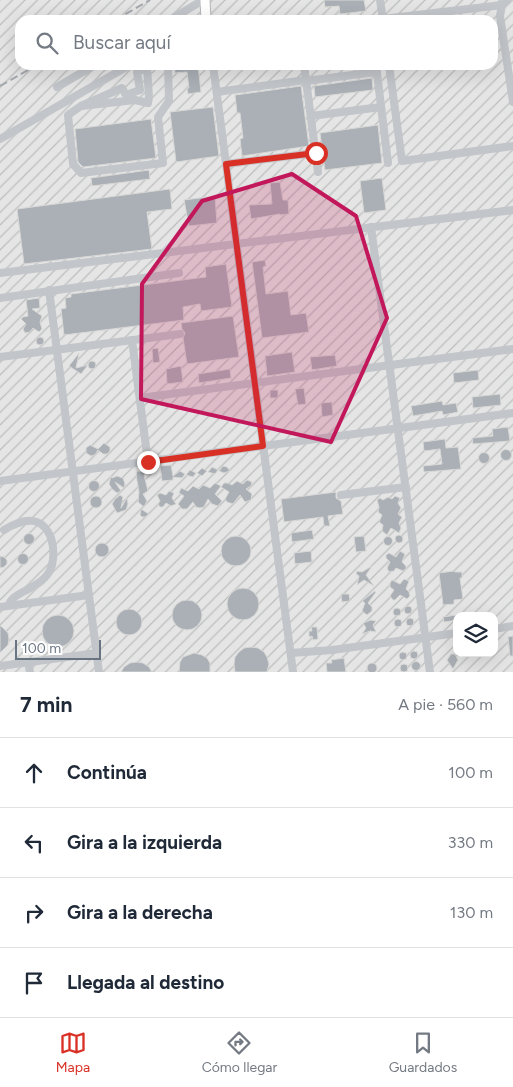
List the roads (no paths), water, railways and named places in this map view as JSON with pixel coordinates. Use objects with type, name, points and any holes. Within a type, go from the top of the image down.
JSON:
[{"type":"main road","points":[[204,0],[206,15]]},
{"type":"street","points":[[178,15],[204,0]]},
{"type":"street","points":[[380,0],[382,15]]},
{"type":"street","points":[[419,15],[505,3],[500,16],[510,55],[513,102]]},
{"type":"street","points":[[57,87],[86,70]]},
{"type":"street","points":[[0,139],[121,70]]},
{"type":"street","points":[[142,70],[137,72],[140,90],[126,95],[122,88],[81,106],[68,115],[73,164],[81,172],[163,163],[158,117],[169,101],[168,70]]},
{"type":"street","points":[[81,106],[134,100],[148,102],[147,70]]},
{"type":"street","points":[[214,70],[293,672]]},
{"type":"street","points":[[305,70],[318,172]]},
{"type":"street","points":[[217,92],[364,70]]},
{"type":"street","points":[[376,70],[388,163]]},
{"type":"street","points":[[390,70],[402,161],[513,146]]},
{"type":"street","points":[[311,116],[381,107]]},
{"type":"street","points":[[226,164],[316,153]]},
{"type":"street","points":[[0,273],[513,210]]},
{"type":"street","points":[[371,227],[430,672]]},
{"type":"street","points":[[0,298],[179,273]]},
{"type":"street","points":[[49,290],[99,672]]},
{"type":"street","points":[[0,357],[180,334]]},
{"type":"street","points":[[132,340],[148,462]]},
{"type":"street","points":[[140,398],[513,349]]},
{"type":"street","points":[[0,476],[0,481],[513,413]]},
{"type":"street","points":[[341,495],[406,487]]},
{"type":"street","points":[[4,530],[21,522],[32,521],[40,523],[48,531],[54,550],[52,565],[46,576],[38,584],[12,599],[9,605]]},
{"type":"street","points":[[0,607],[89,595]]},
{"type":"street","points":[[498,628],[513,626]]},
{"type":"street","points":[[291,653],[332,650],[453,634]]},
{"type":"street","points":[[0,666],[97,653]]},
{"type":"street","points":[[28,662],[30,672]]},
{"type":"railway","points":[[124,15],[150,0]]},
{"type":"railway","points":[[0,86],[28,70]]}]
